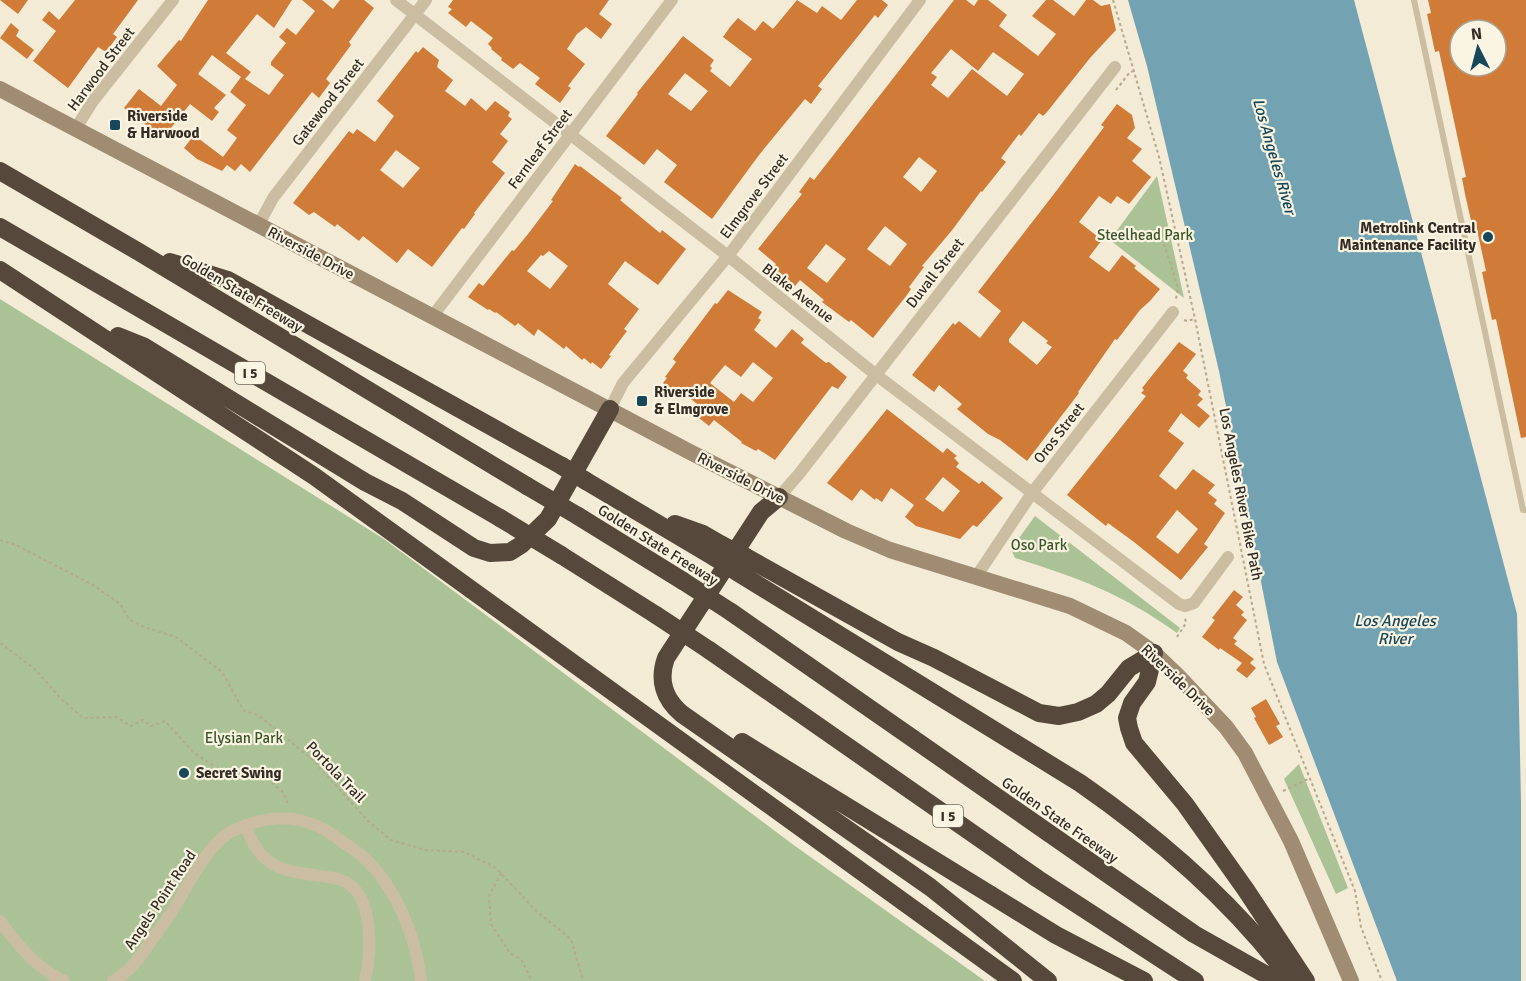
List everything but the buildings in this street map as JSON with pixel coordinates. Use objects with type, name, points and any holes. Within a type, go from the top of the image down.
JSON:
[{"type":"highway","name":"Golden State Freeway","points":[[0,171],[139,252],[683,581],[1194,934],[1277,981]]},
{"type":"highway","name":"I 5","points":[[0,227],[561,555],[710,650],[1038,879],[1193,980]]},
{"type":"highway","points":[[139,252],[228,280],[645,514],[942,662],[1039,714],[1059,716],[1078,712],[1096,704],[1108,694],[1129,668],[1154,652]]},
{"type":"highway","points":[[0,270],[314,476],[1013,981]]},
{"type":"highway","points":[[76,320],[143,346],[365,482],[402,501],[474,548],[490,553],[510,552],[516,549],[548,519],[610,409]]},
{"type":"highway","points":[[779,497],[761,512],[666,658],[662,674],[669,703],[930,886],[1048,981]]},
{"type":"highway","points":[[742,564],[1121,811],[1171,852],[1231,909],[1280,964],[1292,981]]},
{"type":"highway","points":[[1154,652],[1147,682],[1132,703],[1127,718],[1134,743],[1181,799],[1246,890],[1306,981]]},
{"type":"highway","points":[[666,690],[712,724],[1046,929],[1144,981]]},
{"type":"main road","name":"Riverside Drive","points":[[0,89],[432,317],[846,531],[890,550],[1079,610],[1126,633],[1154,652],[1226,727],[1245,753],[1270,798],[1308,877],[1351,981]]},
{"type":"street","name":"Harwood Street","points":[[76,128],[93,101],[173,0]]},
{"type":"street","name":"Blake Avenue","points":[[396,0],[728,256],[875,374],[1146,581],[1185,606]]},
{"type":"street","name":"Gatewood Street","points":[[258,226],[273,198],[426,0]]},
{"type":"street","name":"Fernleaf Street","points":[[432,317],[672,0]]},
{"type":"street","name":"Elmgrove Street","points":[[610,409],[623,383],[728,256],[920,0]]},
{"type":"street","name":"Duvall Street","points":[[779,497],[1115,67]]},
{"type":"street","name":"Oros Street","points":[[976,577],[1032,492],[1173,312]]},
{"type":"street","points":[[1185,606],[1194,603],[1228,557]]},
{"type":"street","name":"Angels Point Road","points":[[113,981],[120,978],[138,960],[173,910],[199,865],[223,837],[245,825],[269,819],[295,819],[318,826],[356,849],[378,873],[396,899],[409,926],[418,956],[421,981]]},
{"type":"street","points":[[245,825],[257,851],[272,864],[292,871],[341,880],[353,886],[361,898],[369,932],[365,981]]},
{"type":"street","points":[[0,921],[21,949],[48,972],[64,981]]},
{"type":"lane","points":[[1414,0],[1523,510],[1526,510]]},
{"type":"path","name":"Los Angeles River Bike Path","points":[[1113,0],[1159,157],[1195,319],[1264,664],[1354,891],[1361,927],[1382,981]]},
{"type":"path","points":[[1116,90],[1130,72],[1135,70]]},
{"type":"path","points":[[1164,244],[1178,288],[1173,312]]},
{"type":"path","name":"Portola Trail","points":[[0,540],[16,545],[93,585],[120,604],[130,620],[176,637],[222,672],[244,711],[258,715],[313,760],[368,821],[391,840],[425,850],[464,852],[496,868],[536,910],[571,939],[583,981]]},
{"type":"path","points":[[1177,638],[1186,623],[1185,606]]},
{"type":"path","points":[[0,643],[35,669],[61,699],[83,718],[116,717],[131,726],[143,720],[151,726],[165,721],[193,752],[225,774],[257,769],[268,773],[272,783],[283,792],[295,819]]},
{"type":"path","points":[[1270,798],[1311,778]]},
{"type":"path","points":[[501,873],[489,896],[491,924],[510,953],[521,959],[532,981]]},
{"type":"green space","name":"Steelhead Park","points":[[1157,176],[1184,298],[1110,240]]},
{"type":"green space","name":"Elysian Park","points":[[0,299],[384,539],[795,846],[985,981],[0,981]]},
{"type":"green space","name":"Oso Park","points":[[1035,516],[1180,628],[1177,633],[1119,597],[1015,558],[1011,549]]},
{"type":"green space","points":[[1299,764],[1348,888],[1336,894],[1284,779]]},
{"type":"water","name":"Los Angeles River","points":[[1128,0],[1354,0],[1517,614],[1521,802],[1521,981],[1397,981],[1277,662],[1219,371],[1147,66]]},
{"type":"place","name":"Riverside & Harwood","points":[[115,125]]},
{"type":"place","name":"Metrolink Central Maintenance Facility","points":[[1488,237]]},
{"type":"place","name":"Riverside & Elmgrove","points":[[642,401]]},
{"type":"place","name":"Secret Swing","points":[[184,773]]}]
